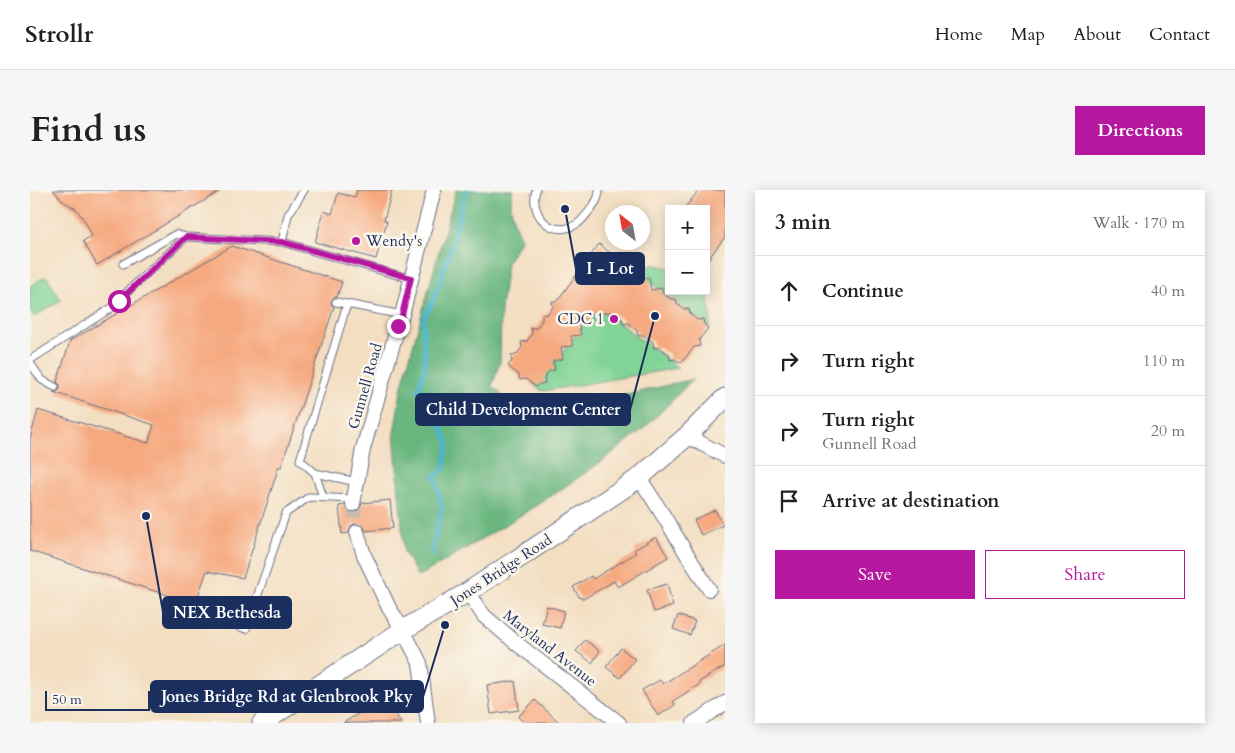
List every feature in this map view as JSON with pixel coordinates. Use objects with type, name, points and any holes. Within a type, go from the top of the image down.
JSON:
[{"type":"main road","name":"Jones Bridge Road","points":[[262,723],[403,630],[468,592],[639,478],[687,436],[725,398]]},
{"type":"street","name":"Gunnell Road","points":[[353,502],[363,449],[402,315],[434,190]]},
{"type":"street","points":[[687,436],[725,456]]},
{"type":"street","points":[[639,478],[668,521],[692,564],[709,589]]},
{"type":"street","points":[[358,532],[364,555],[386,602],[420,663],[428,723]]},
{"type":"street","name":"Maryland Avenue","points":[[468,592],[484,616],[619,723]]},
{"type":"street","points":[[694,723],[725,703]]},
{"type":"lane","points":[[282,242],[288,215],[304,190]]},
{"type":"lane","points":[[536,190],[534,198],[538,215],[544,222],[560,228],[570,228],[578,224],[599,198],[599,190]]},
{"type":"lane","points":[[123,264],[176,234],[186,237],[282,242],[411,278]]},
{"type":"lane","points":[[55,388],[42,380],[30,362],[116,304],[186,237]]},
{"type":"lane","points":[[336,302],[402,315]]},
{"type":"lane","points":[[347,304],[300,460],[315,473],[357,482]]},
{"type":"lane","points":[[315,473],[323,497]]},
{"type":"lane","points":[[187,608],[246,629],[286,513],[309,498],[323,497],[353,502]]},
{"type":"green space","points":[[456,190],[513,190],[511,209],[521,239],[507,263],[501,309],[500,363],[492,386],[528,419],[693,379],[645,427],[585,473],[531,509],[418,577],[404,552],[394,433],[402,385]]},
{"type":"green space","points":[[651,264],[665,267],[665,294],[642,276]]},
{"type":"green space","points":[[46,276],[61,300],[34,317],[30,310],[30,286]]},
{"type":"green space","points":[[667,295],[708,295],[711,321],[709,327]]},
{"type":"green space","points":[[598,307],[678,368],[543,391],[535,387]]},
{"type":"building","points":[[53,190],[222,190],[97,265],[83,241],[92,236],[85,221],[76,209],[63,201]]},
{"type":"building","points":[[357,190],[392,190],[384,220],[387,221],[376,259],[315,242],[324,211],[332,214],[338,193],[355,197]]},
{"type":"building","points":[[699,190],[725,190],[725,237],[710,257],[710,205],[687,205]]},
{"type":"building","points":[[599,244],[643,279],[649,278],[651,290],[662,288],[663,294],[671,299],[676,299],[677,304],[684,309],[689,309],[690,314],[697,320],[703,319],[704,324],[708,328],[699,340],[700,346],[694,347],[681,363],[675,359],[670,360],[669,354],[659,347],[654,348],[653,342],[644,335],[638,336],[637,331],[628,323],[623,324],[622,319],[612,312],[590,315],[591,322],[579,324],[581,335],[571,336],[573,346],[561,347],[563,359],[553,361],[555,370],[549,371],[544,378],[545,383],[539,384],[536,387],[526,379],[520,380],[519,375],[508,366],[512,361],[511,356],[516,355],[522,347],[521,342],[527,341],[532,334],[531,328],[537,328],[542,320],[542,315],[547,314],[553,307],[552,301],[557,301]]},
{"type":"building","points":[[232,246],[342,282],[337,297],[334,297],[331,301],[334,307],[281,467],[279,466],[243,578],[207,571],[195,604],[30,551],[30,439],[38,410],[148,443],[154,425],[53,392],[57,392],[60,389],[60,385],[57,382],[70,341]]},
{"type":"building","points":[[390,500],[393,528],[366,531],[363,525],[355,524],[350,526],[349,533],[342,534],[339,506],[345,505],[348,511],[355,512],[360,509],[362,503]]},
{"type":"building","points":[[715,510],[723,525],[701,535],[694,520]]},
{"type":"building","points":[[656,537],[668,557],[618,587],[614,581],[585,598],[580,598],[573,587],[591,576],[593,579],[636,553],[634,550]]},
{"type":"building","points":[[667,584],[673,606],[654,612],[647,590]]},
{"type":"building","points":[[547,606],[564,611],[560,628],[542,624]]},
{"type":"building","points":[[678,615],[695,621],[690,635],[673,629]]},
{"type":"building","points":[[585,640],[600,651],[592,663],[576,651]]},
{"type":"building","points":[[725,645],[725,666],[673,701],[675,705],[658,716],[642,690],[660,680],[663,684]]},
{"type":"building","points":[[621,648],[635,659],[620,678],[606,667]]},
{"type":"building","points":[[515,681],[519,710],[491,714],[487,685]]},
{"type":"building","points":[[386,697],[401,723],[343,723]]},
{"type":"building","points":[[535,700],[560,723],[525,723],[518,717]]},
{"type":"waterway","points":[[431,555],[442,508],[435,476],[444,470],[448,442],[437,417],[418,391],[425,367],[423,320],[434,299],[453,241],[466,190]]},
{"type":"tunnel","points":[[353,504],[357,532]]},
{"type":"place","name":"I - Lot","points":[[565,209]]},
{"type":"place","name":"Wendy's","points":[[356,241]]},
{"type":"place","name":"Child Development Center","points":[[655,316]]},
{"type":"place","name":"CDC 1","points":[[614,319]]},
{"type":"place","name":"NEX Bethesda","points":[[146,516]]},
{"type":"place","name":"Jones Bridge Rd at Glenbrook Pky","points":[[445,625]]},
{"type":"route","points":[[119,301],[186,237],[282,242],[411,278],[398,326]]}]
